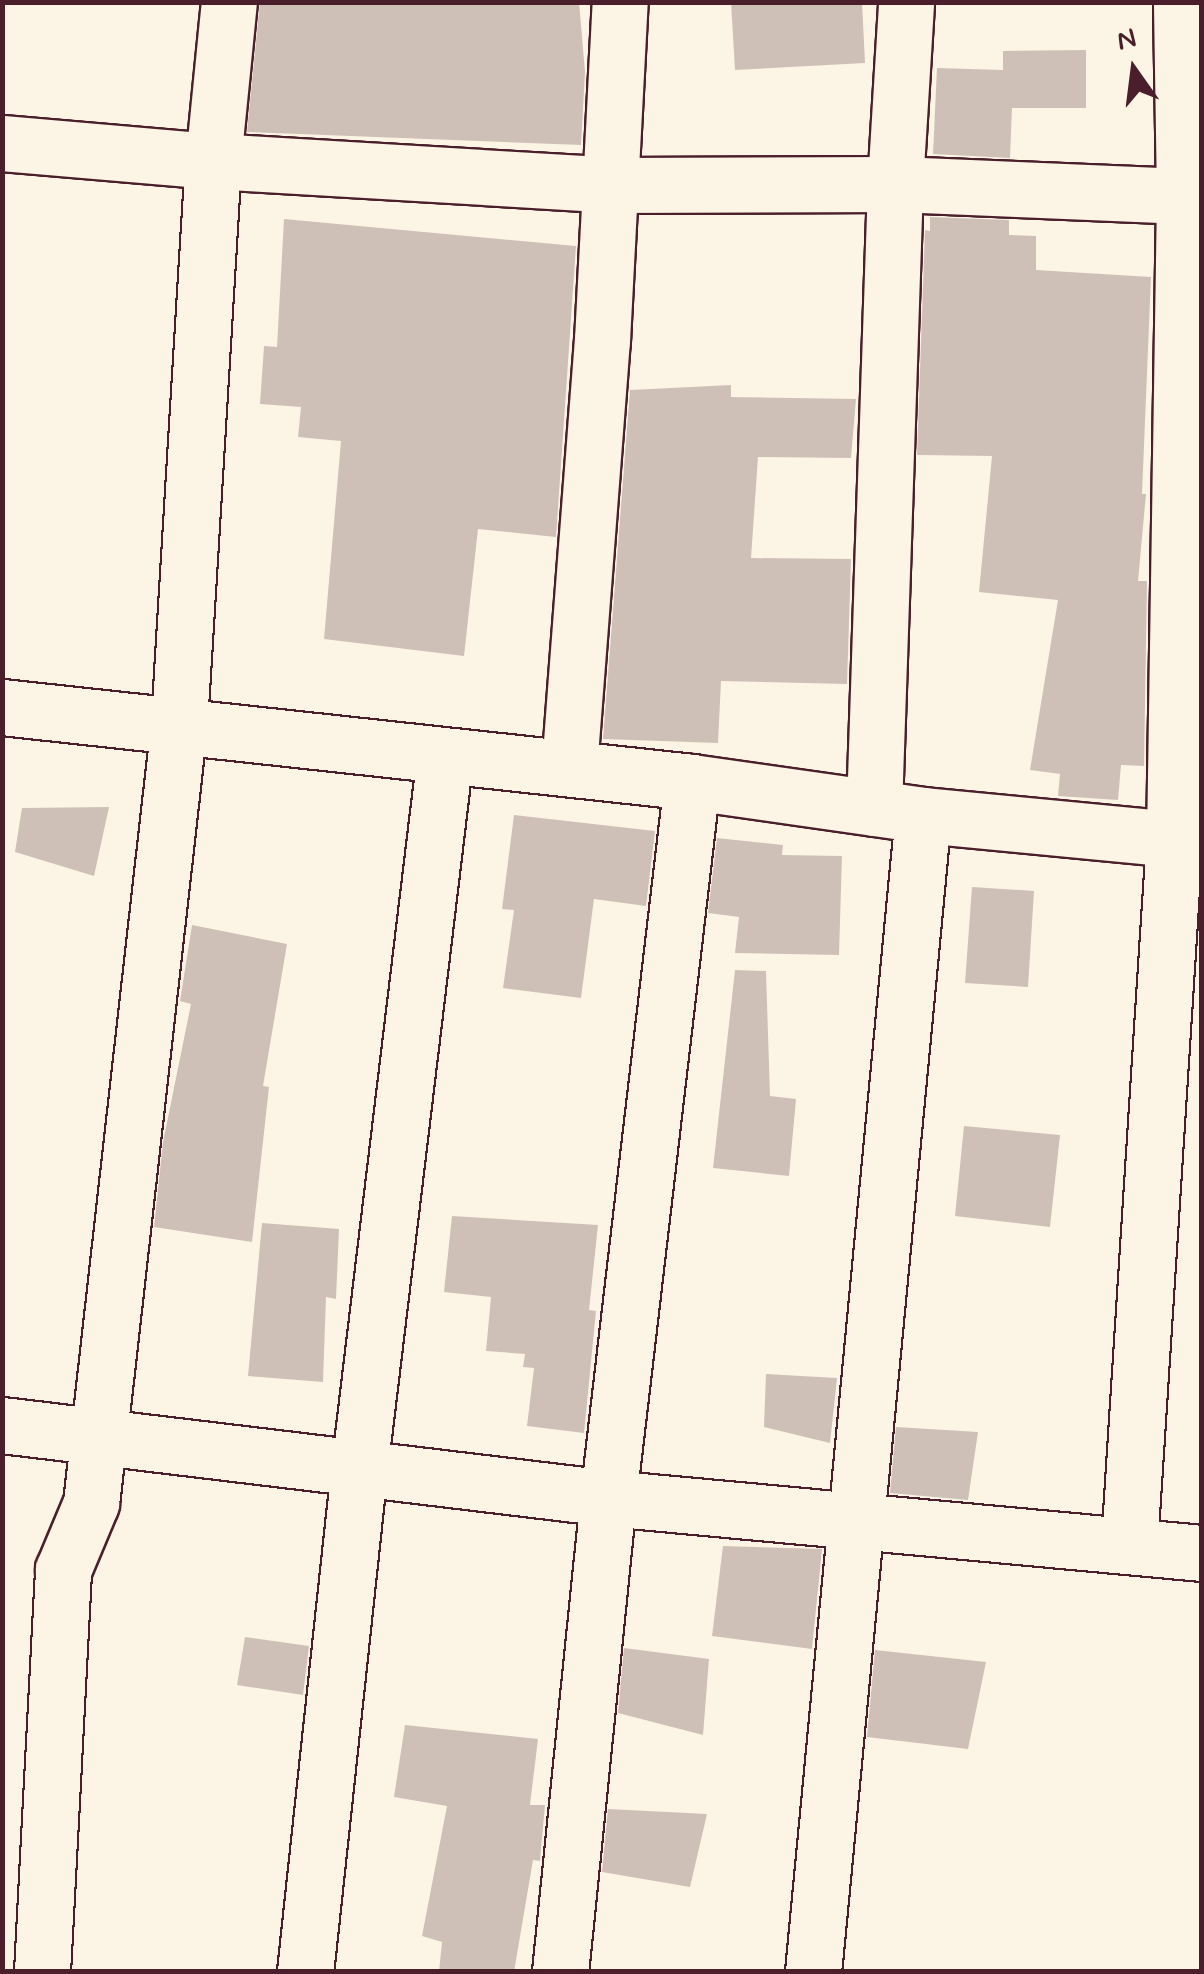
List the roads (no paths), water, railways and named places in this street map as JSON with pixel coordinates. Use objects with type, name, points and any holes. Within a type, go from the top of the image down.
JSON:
[{"type":"street","points":[[42,1972],[63,1570],[91,1502],[179,723],[213,161],[228,2]]},
{"type":"street","points":[[569,768],[612,185],[620,2]]},
{"type":"street","points":[[812,1972],[853,1517],[898,811],[895,184],[906,2]]},
{"type":"street","points":[[1129,1545],[1188,842],[1192,196],[1182,2]]},
{"type":"street","points":[[2,143],[213,161],[612,185],[895,184],[1192,196]]},
{"type":"street","points":[[2,707],[179,723],[692,782],[898,811],[1188,842]]},
{"type":"street","points":[[305,1972],[359,1469],[444,755]]},
{"type":"street","points":[[560,1972],[608,1498],[692,782]]},
{"type":"street","points":[[2,1425],[608,1498],[853,1517],[1202,1553]]}]
